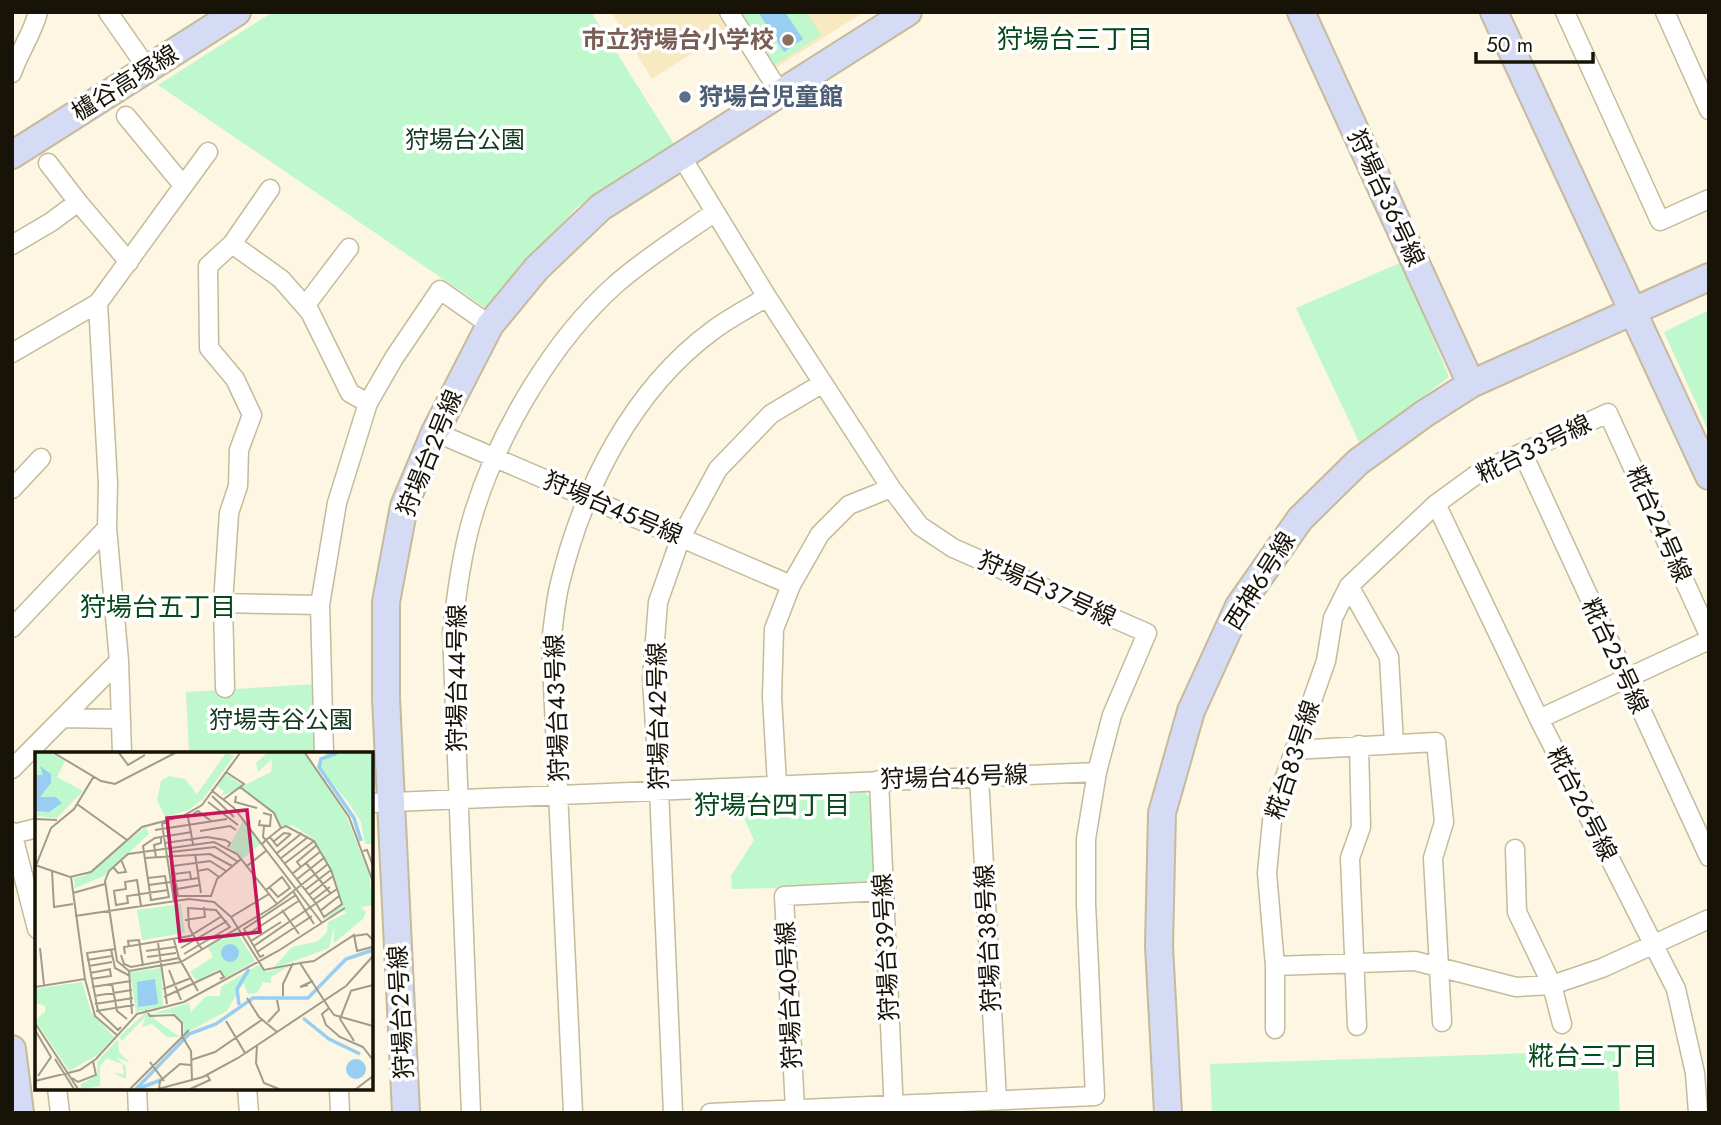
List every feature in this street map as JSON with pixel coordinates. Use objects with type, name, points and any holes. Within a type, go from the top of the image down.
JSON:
[{"type":"street","points":[[12,73],[38,12]]},
{"type":"street","points":[[108,12],[148,68]]},
{"type":"street","name":"櫨谷高塚線","points":[[12,155],[237,12]]},
{"type":"street","points":[[729,12],[780,93]]},
{"type":"street","name":"狩場台２号線","points":[[406,1113],[381,802],[386,698],[386,603],[404,506],[435,432],[490,325],[537,268],[601,207],[908,12]]},
{"type":"street","name":"狩場台３６号線","points":[[1301,12],[1471,384]]},
{"type":"street","points":[[1494,12],[1709,476]]},
{"type":"street","points":[[1565,12],[1660,221],[1709,199]]},
{"type":"street","points":[[1665,12],[1709,110]]},
{"type":"street","points":[[126,116],[182,184]]},
{"type":"street","points":[[12,353],[98,303],[182,184],[208,152]]},
{"type":"street","name":"狩場台３７号線","points":[[681,156],[767,297],[891,488],[920,526],[953,548],[1147,633],[1112,715],[1097,772],[1086,839],[1086,904],[1095,1096],[998,1100]]},
{"type":"street","points":[[48,163],[129,262]]},
{"type":"street","points":[[225,688],[223,603],[229,513],[238,486],[239,450],[252,415],[235,379],[209,348],[208,266],[232,244],[270,189]]},
{"type":"street","points":[[12,245],[78,202]]},
{"type":"street","name":"狩場台４４号線","points":[[471,1113],[452,632],[459,574],[474,511],[527,393],[571,333],[615,285],[715,212]]},
{"type":"street","points":[[232,244],[281,279],[304,306],[334,357],[350,393],[368,403]]},
{"type":"street","points":[[304,306],[349,248]]},
{"type":"street","name":"西神６号線","points":[[1168,1113],[1159,946],[1162,813],[1191,711],[1239,606],[1300,519],[1358,463],[1424,414],[1471,384],[1709,277]]},
{"type":"street","points":[[324,752],[320,605],[337,503],[368,403],[394,358],[440,290],[490,325]]},
{"type":"street","name":"狩場台４３号線","points":[[573,1113],[551,642],[559,585],[588,497],[625,425],[674,365],[712,331],[767,297]]},
{"type":"street","points":[[98,303],[108,484],[107,528],[119,661],[122,752]]},
{"type":"street","name":"狩場台４２号線","points":[[673,1113],[652,680],[658,602],[681,537],[718,469],[771,414],[823,383]]},
{"type":"street","name":"糀台３３号線","points":[[1395,540],[1436,504],[1480,472],[1608,413]]},
{"type":"street","name":"糀台２４号線","points":[[1608,413],[1709,638]]},
{"type":"street","name":"狩場台４５号線","points":[[435,432],[791,585]]},
{"type":"street","name":"糀台２５号線","points":[[1523,454],[1709,857]]},
{"type":"street","points":[[12,489],[41,458]]},
{"type":"street","points":[[777,784],[772,697],[774,629],[791,585],[820,534],[849,505],[891,488]]},
{"type":"street","name":"糀台２６号線","points":[[1436,504],[1539,719],[1676,989],[1695,1073],[1698,1113]]},
{"type":"street","points":[[13,625],[107,528]]},
{"type":"street","name":"糀台８３号線","points":[[1275,1029],[1275,966],[1266,873],[1273,811],[1326,661],[1333,618],[1349,586],[1395,540]]},
{"type":"street","points":[[1349,586],[1389,657],[1394,744]]},
{"type":"street","points":[[223,603],[320,605]]},
{"type":"street","points":[[1539,719],[1709,638]]},
{"type":"street","points":[[12,769],[119,661]]},
{"type":"street","points":[[63,718],[120,719]]},
{"type":"street","points":[[1294,750],[1436,742],[1444,822],[1433,858],[1442,1022]]},
{"type":"street","points":[[1357,1026],[1350,858],[1361,827],[1359,745]]},
{"type":"street","name":"狩場台４６号線","points":[[381,802],[1097,772]]},
{"type":"street","name":"狩場台３８号線","points":[[979,776],[998,1100]]},
{"type":"street","name":"狩場台３９号線","points":[[879,780],[894,1109]]},
{"type":"street","points":[[35,828],[13,833],[35,921]]},
{"type":"street","points":[[1515,849],[1517,912],[1552,985],[1562,1024]]},
{"type":"street","name":"狩場台４０号線","points":[[794,1109],[784,896],[884,891]]},
{"type":"street","points":[[1275,966],[1415,961],[1516,987],[1552,985],[1602,968],[1709,919]]},
{"type":"street","points":[[12,1049],[20,1113]]},
{"type":"street","points":[[57,1090],[60,1113]]},
{"type":"street","points":[[137,1090],[138,1113]]},
{"type":"street","points":[[247,1090],[249,1113]]},
{"type":"street","points":[[339,1090],[340,1113]]},
{"type":"street","points":[[710,1113],[794,1109],[894,1109],[998,1100]]},
{"type":"shaded area","points":[[611,12],[717,12],[728,30],[652,79]]},
{"type":"shaded area","name":"市立狩場台小学校","points":[[738,12],[864,12],[774,69]]},
{"type":"green space","name":"狩場台公園","points":[[273,12],[591,12],[674,144],[576,208],[487,309],[158,85]]},
{"type":"green space","name":"市立狩場台小学校","points":[[740,12],[806,12],[821,35],[775,65]]},
{"type":"green space","points":[[1402,262],[1449,377],[1360,444],[1296,308]]},
{"type":"green space","points":[[1709,310],[1709,432],[1664,332]]},
{"type":"green space","name":"狩場寺谷公園","points":[[316,684],[316,752],[189,752],[186,692]]},
{"type":"green space","points":[[860,787],[872,800],[875,875],[870,886],[732,889],[731,876],[754,840],[732,792]]},
{"type":"green space","points":[[1617,1050],[1620,1113],[1212,1113],[1210,1064]]},
{"type":"water","points":[[758,12],[785,12],[803,39],[784,52]]},
{"type":"place","name":"市立狩場台小学校","points":[[788,40]]},
{"type":"place","name":"狩場台児童館","points":[[685,97]]},
{"type":"district","name":"狩場台三丁目","points":[[1075,39]]},
{"type":"district","name":"狩場台五丁目","points":[[158,607]]},
{"type":"district","name":"狩場台四丁目","points":[[772,805]]},
{"type":"district","name":"糀台三丁目","points":[[1593,1056]]}]
